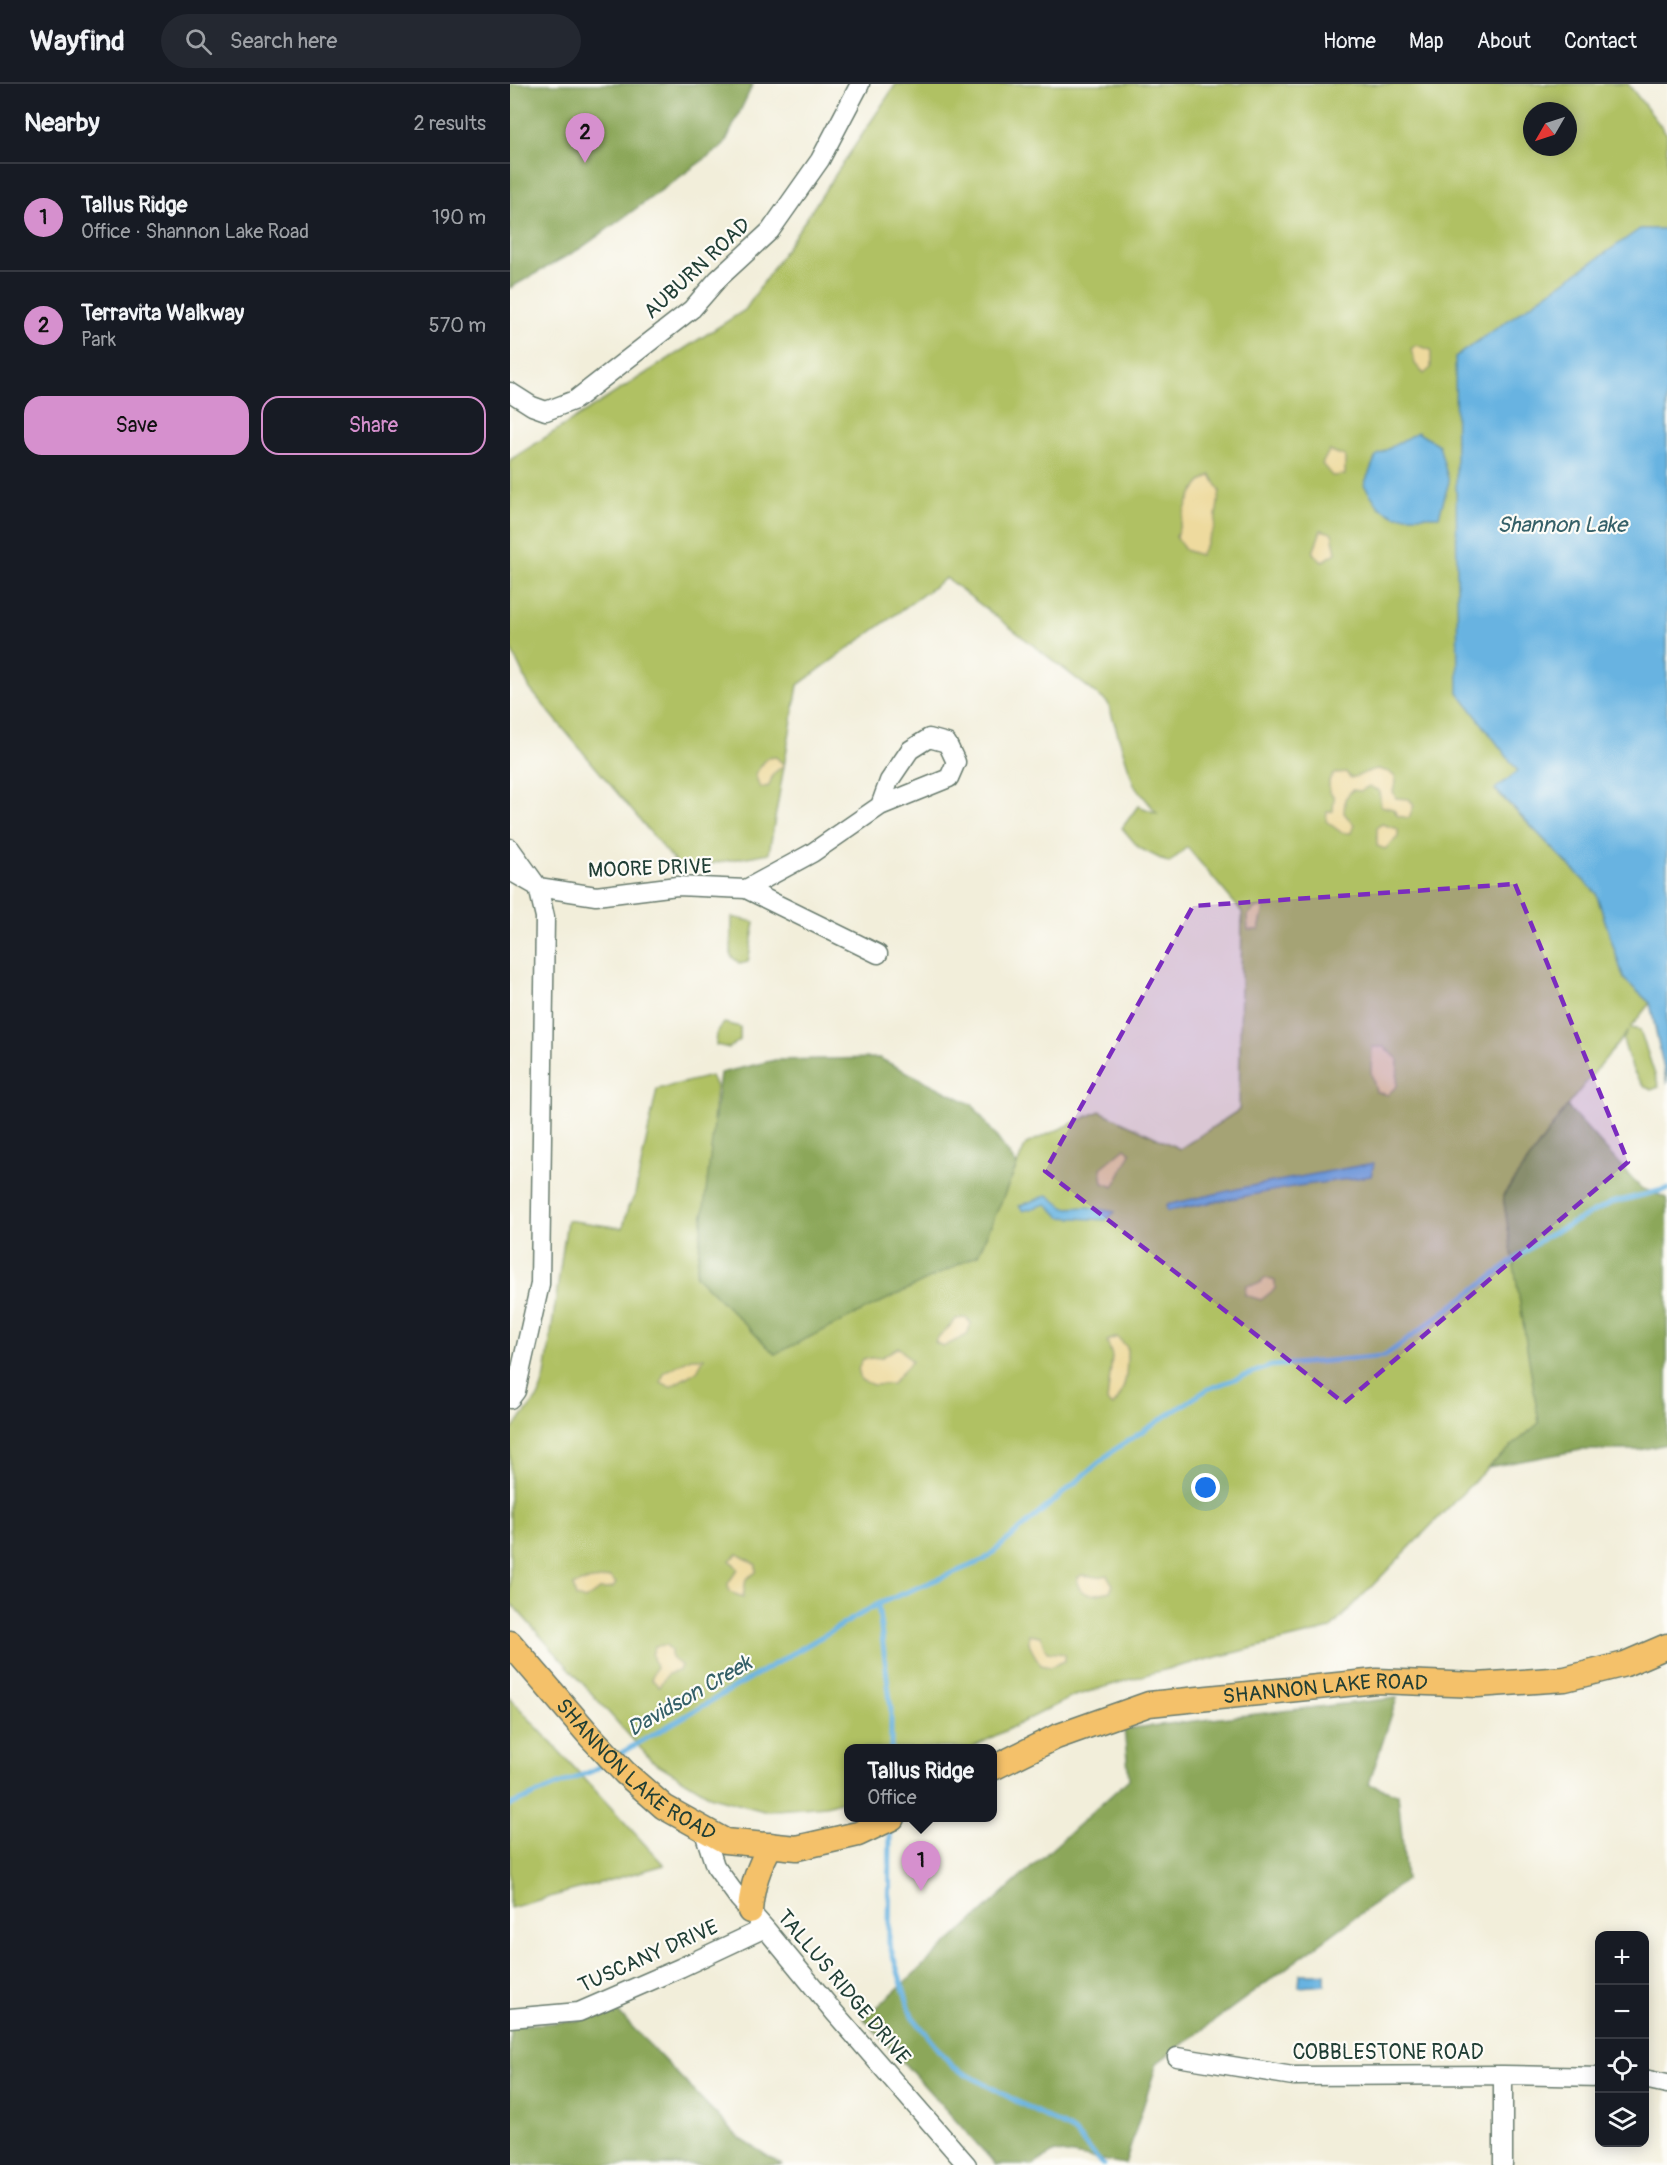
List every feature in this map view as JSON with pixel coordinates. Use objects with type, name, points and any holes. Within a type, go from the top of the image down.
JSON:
[{"type":"main road","name":"SHANNON LAKE ROAD","points":[[510,1643],[625,1773],[664,1807],[725,1841],[797,1848],[858,1834],[884,1822]]},
{"type":"main road","name":"SHANNON LAKE ROAD","points":[[997,1766],[1056,1737],[1149,1704],[1377,1681],[1477,1685],[1565,1679],[1625,1664],[1667,1646]]},
{"type":"main road","points":[[758,1920],[754,1881],[760,1864],[771,1845]]},
{"type":"street","name":"AUBURN ROAD","points":[[510,392],[532,406],[546,411],[575,400],[692,309],[718,279],[770,231],[820,160],[860,84]]},
{"type":"street","points":[[746,889],[812,853],[880,806]]},
{"type":"street","points":[[510,848],[538,886],[545,917],[540,1284],[516,1392],[510,1400]]},
{"type":"street","name":"MOORE DRIVE","points":[[510,871],[538,886],[596,896],[677,886],[746,889]]},
{"type":"street","points":[[746,889],[878,954]]},
{"type":"street","name":"TALLUS RIDGE DRIVE","points":[[703,1829],[716,1866],[739,1899],[967,2165]]},
{"type":"street","name":"TUSCANY DRIVE","points":[[510,2018],[579,2012],[680,1968],[758,1920]]},
{"type":"street","name":"COBBLESTONE ROAD","points":[[1178,2057],[1293,2076],[1595,2077]]},
{"type":"street","points":[[1503,2075],[1503,2165]]},
{"type":"street","points":[[1649,2080],[1667,2084]]},
{"type":"highlighted area","points":[[1515,884],[1628,1162],[1344,1403],[1045,1171],[1193,906]]},
{"type":"green space","points":[[510,84],[753,84],[724,145],[581,248],[510,288]]},
{"type":"green space","points":[[896,84],[1628,84],[1667,134],[1667,229],[1640,229],[1458,692],[1518,771],[1495,790],[1596,893],[1624,979],[1650,1003],[1630,1028],[1640,1030],[1659,1087],[1651,1090],[1636,1075],[1623,1040],[1628,1031],[1567,1106],[1503,1196],[1539,1423],[1488,1467],[1330,1629],[1152,1673],[1074,1696],[979,1744],[844,1744],[844,1801],[826,1806],[764,1811],[712,1797],[651,1760],[510,1602],[510,1432],[539,1396],[545,1376],[567,1220],[623,1228],[628,1207],[634,1199],[657,1089],[711,1076],[716,1087],[713,1121],[721,1127],[715,1189],[703,1213],[696,1275],[978,1255],[1026,1144],[1100,1111],[1180,1149],[1239,1110],[1242,912],[1187,847],[1169,863],[1139,848],[1122,828],[1138,806],[1157,813],[1134,785],[1108,703],[946,578],[798,685],[769,853],[681,869],[530,689],[510,647],[510,460],[745,310]]},
{"type":"green space","points":[[732,917],[755,922],[748,962],[740,964],[731,956]]},
{"type":"green space","points":[[724,1023],[740,1027],[740,1040],[729,1048],[716,1045],[717,1032]]},
{"type":"green space","points":[[879,1058],[973,1105],[1017,1165],[978,1255],[775,1354],[696,1276],[720,1073],[775,1060]]},
{"type":"green space","points":[[1567,1106],[1641,1188],[1667,1198],[1667,1444],[1639,1450],[1581,1450],[1488,1467],[1539,1423],[1503,1196]]},
{"type":"green space","points":[[510,1698],[664,1865],[510,1908]]},
{"type":"green space","points":[[1397,1698],[1369,1784],[1398,1794],[1406,1880],[1157,2063],[1125,2164],[1055,2152],[1033,2165],[996,2165],[864,2019],[1129,1779],[1124,1729]]},
{"type":"green space","points":[[615,2009],[739,2138],[782,2165],[510,2165],[510,2026],[578,2021]]},
{"type":"sand","points":[[1416,345],[1431,350],[1431,368],[1424,374],[1415,364],[1411,349]]},
{"type":"sand","points":[[1329,451],[1345,456],[1345,475],[1332,476],[1322,464]]},
{"type":"sand","points":[[1211,475],[1220,491],[1214,529],[1200,555],[1185,550],[1176,537],[1192,493]]},
{"type":"sand","points":[[1321,530],[1332,533],[1336,553],[1322,562],[1313,553]]},
{"type":"sand","points":[[776,757],[784,765],[773,774],[769,786],[760,788],[755,774],[767,758]]},
{"type":"sand","points":[[1378,769],[1389,772],[1395,777],[1396,783],[1393,791],[1396,798],[1409,799],[1414,805],[1409,818],[1398,816],[1393,809],[1381,806],[1379,791],[1369,786],[1361,791],[1352,790],[1345,799],[1344,813],[1354,825],[1351,833],[1342,833],[1326,821],[1327,812],[1333,811],[1334,797],[1329,792],[1329,780],[1334,774],[1346,772],[1350,778]]},
{"type":"sand","points":[[1382,824],[1398,829],[1398,837],[1385,849],[1377,846],[1377,827]]},
{"type":"sand","points":[[1255,908],[1264,908],[1259,930],[1248,930],[1247,916]]},
{"type":"sand","points":[[1372,1047],[1384,1047],[1398,1059],[1397,1086],[1387,1095],[1376,1092],[1371,1072]]},
{"type":"sand","points":[[1125,1148],[1131,1153],[1114,1187],[1103,1183],[1101,1168]]},
{"type":"sand","points":[[1266,1278],[1275,1281],[1275,1289],[1261,1300],[1245,1295],[1246,1285],[1258,1284]]},
{"type":"sand","points":[[966,1318],[971,1323],[967,1335],[943,1347],[935,1342],[956,1319]]},
{"type":"sand","points":[[1117,1337],[1127,1347],[1127,1370],[1122,1393],[1113,1406],[1107,1402],[1112,1356],[1107,1341]]},
{"type":"sand","points":[[898,1347],[912,1361],[892,1384],[873,1385],[861,1380],[858,1368],[863,1359],[882,1357]]},
{"type":"sand","points":[[691,1358],[704,1358],[697,1371],[670,1387],[661,1382],[664,1372]]},
{"type":"sand","points":[[738,1554],[756,1565],[756,1572],[746,1579],[743,1597],[729,1592],[728,1583],[738,1569],[730,1560]]},
{"type":"sand","points":[[1082,1575],[1097,1577],[1107,1575],[1113,1585],[1110,1591],[1088,1594],[1078,1585],[1077,1578]]},
{"type":"sand","points":[[610,1577],[616,1583],[613,1588],[599,1590],[585,1600],[576,1597],[573,1586]]},
{"type":"sand","points":[[1029,1634],[1040,1636],[1047,1652],[1065,1654],[1065,1661],[1050,1667],[1041,1665],[1030,1646]]},
{"type":"sand","points":[[666,1645],[671,1650],[671,1658],[681,1665],[679,1671],[668,1674],[659,1686],[651,1679],[656,1667],[652,1655],[655,1646]]},
{"type":"water","name":"Shannon Lake","points":[[1640,229],[1667,229],[1667,1084],[1650,1003],[1624,979],[1596,893],[1495,789],[1518,771],[1458,692],[1455,357]]},
{"type":"water","points":[[1417,432],[1439,445],[1449,482],[1439,516],[1395,516],[1379,507],[1364,485],[1376,456]]},
{"type":"water","points":[[1374,1163],[1371,1176],[1298,1186],[1167,1211],[1166,1205],[1246,1187]]},
{"type":"water","points":[[1048,1195],[1065,1208],[1088,1207],[1115,1212],[1106,1220],[1060,1217],[1047,1204],[1023,1211],[1019,1206]]},
{"type":"water","points":[[1300,1974],[1325,1974],[1325,1985],[1299,1987]]},
{"type":"waterway","points":[[618,1755],[878,1604],[984,1560],[1114,1450],[1208,1389],[1271,1366],[1385,1356],[1545,1237],[1611,1203],[1667,1189]]},
{"type":"waterway","points":[[878,1604],[891,1709],[891,1744]]},
{"type":"waterway","name":"Davidson Creek","points":[[510,1805],[592,1771],[605,1763]]},
{"type":"waterway","points":[[890,1827],[889,1943],[912,2016],[953,2067],[1074,2132],[1103,2165]]},
{"type":"place","name":"Terravita Walkway","points":[[585,163]]},
{"type":"place","name":"Tallus Ridge","points":[[921,1891]]}]
